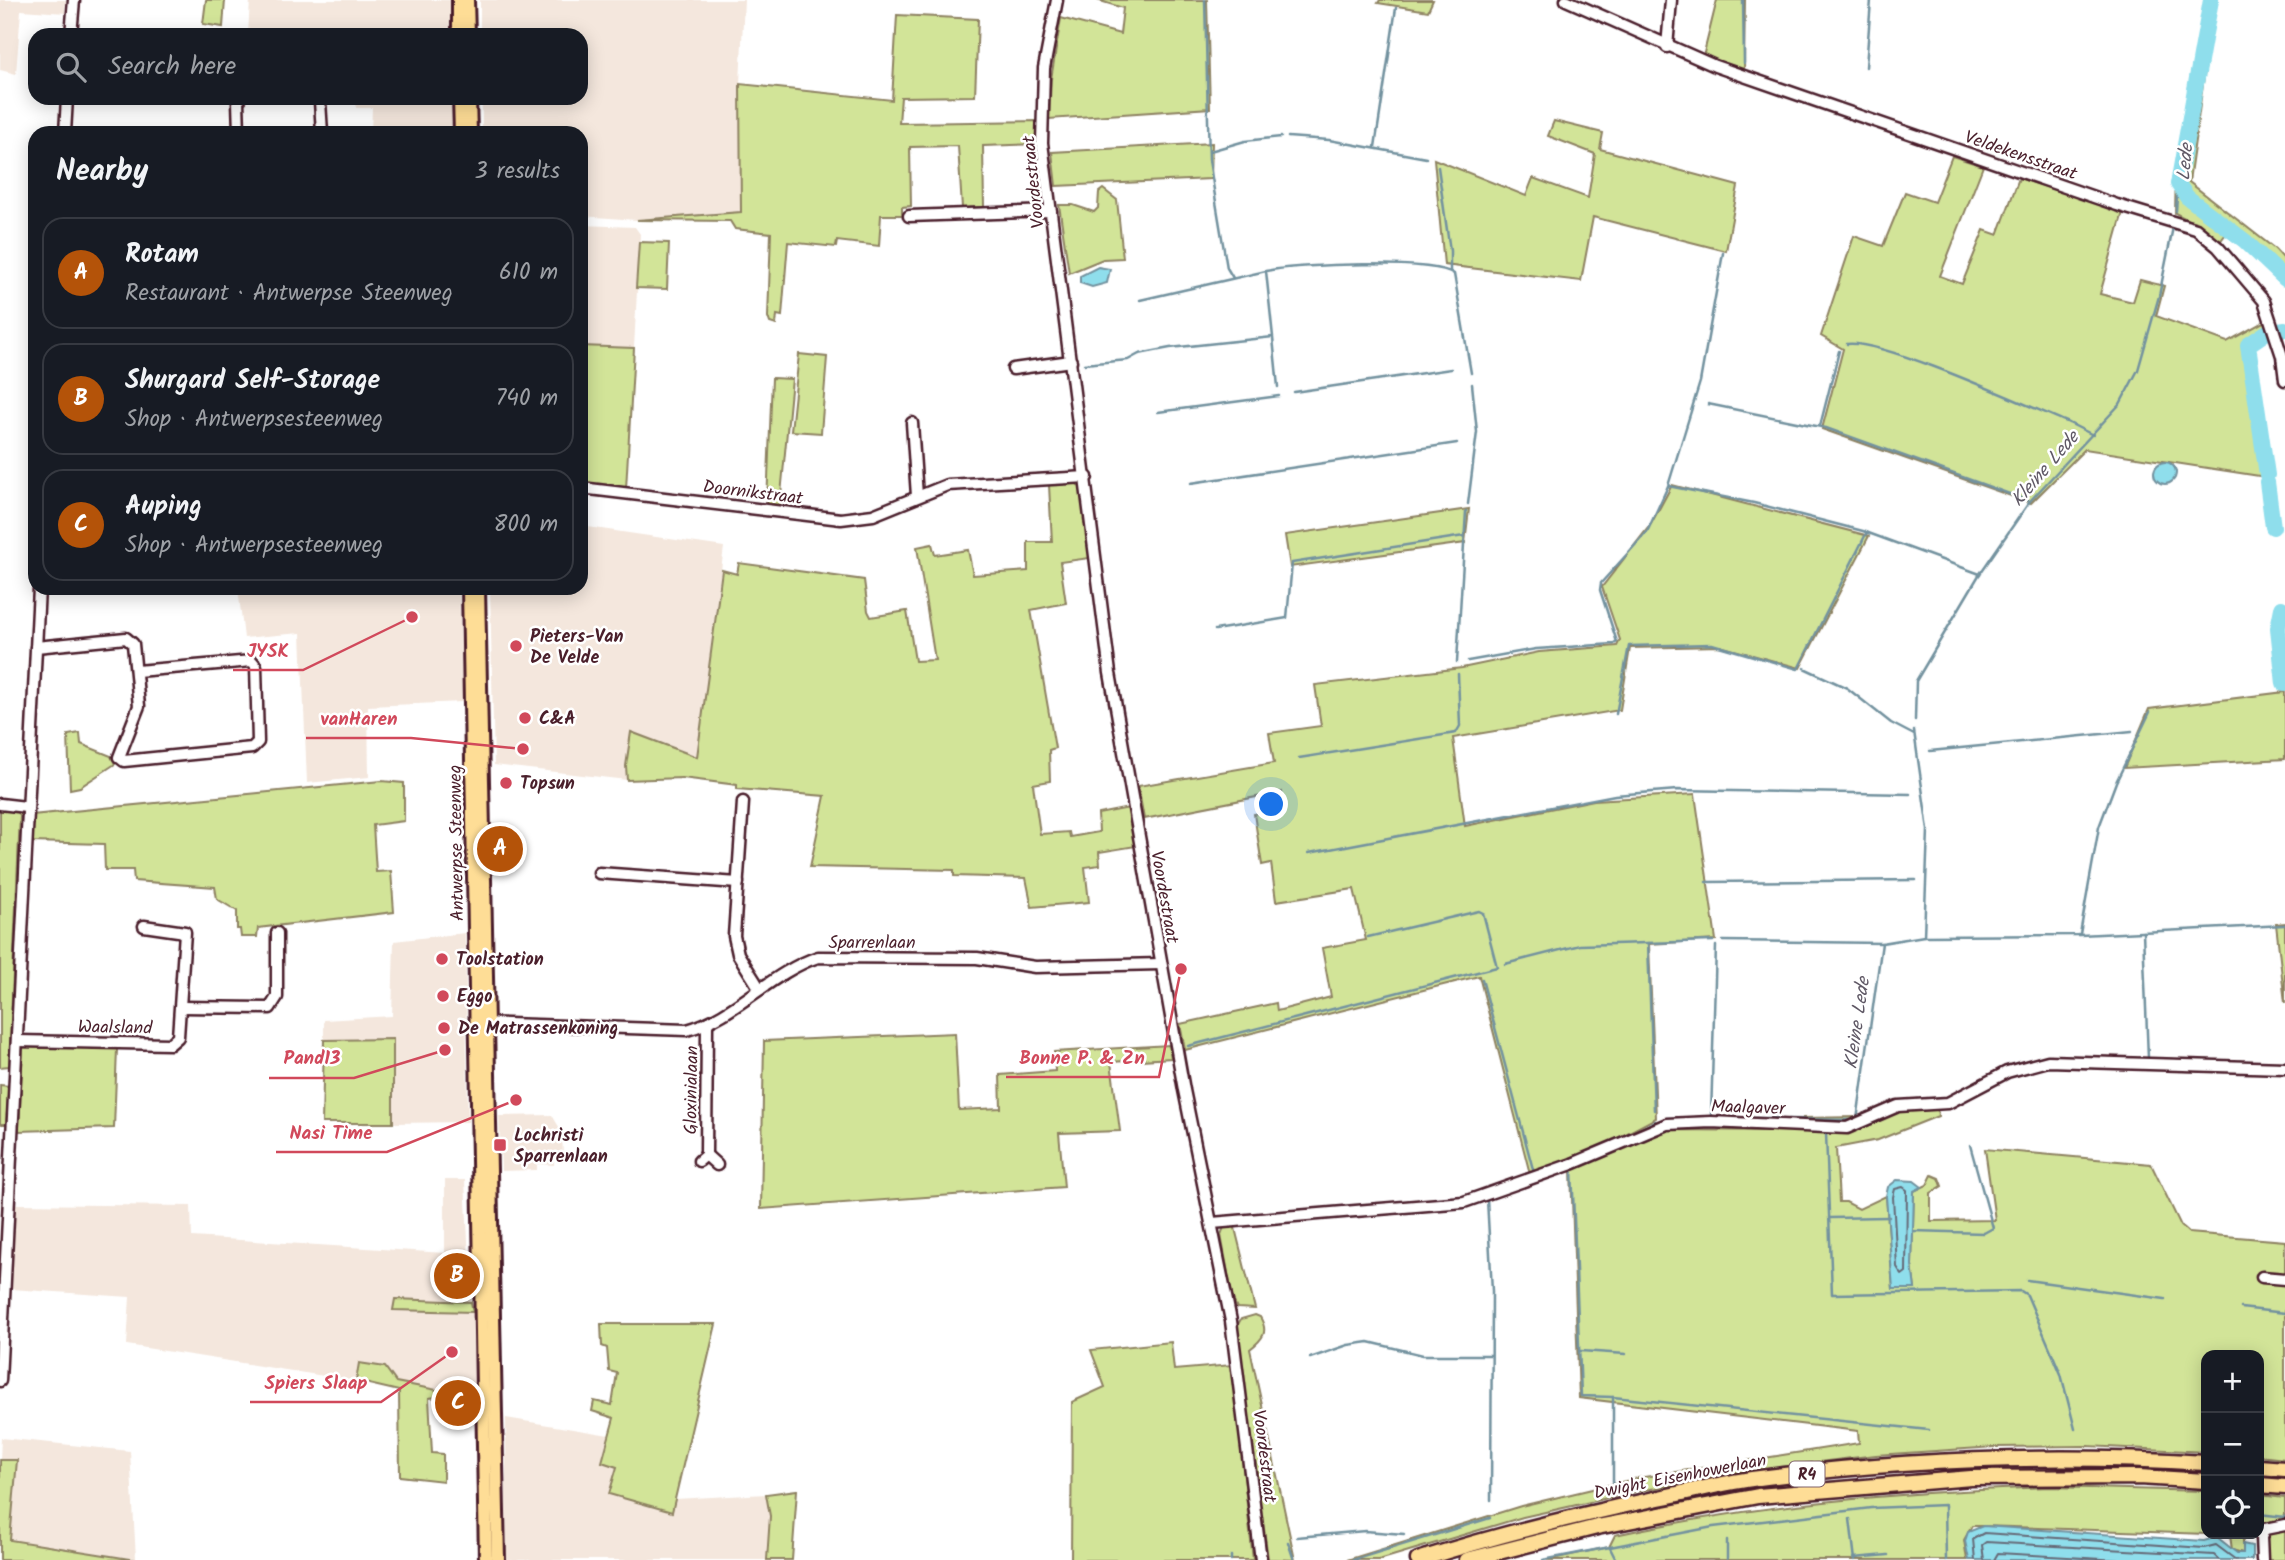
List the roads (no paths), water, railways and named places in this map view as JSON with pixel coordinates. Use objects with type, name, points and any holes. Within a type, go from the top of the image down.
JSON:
[{"type":"highway","name":"Dwight Eisenhowerlaan","points":[[1418,1560],[1577,1516],[1751,1479],[1965,1460],[2131,1459],[2201,1463]]},
{"type":"highway","points":[[2264,1467],[2285,1469]]},
{"type":"highway","name":"Dwight Eisenhowerlaan","points":[[1467,1560],[1597,1527],[1758,1496],[1970,1478],[2139,1477],[2201,1480]]},
{"type":"highway","points":[[2264,1485],[2285,1487]]},
{"type":"main road","points":[[458,0],[459,28]]},
{"type":"main road","points":[[467,0],[468,28]]},
{"type":"main road","points":[[460,105],[461,126]]},
{"type":"main road","points":[[470,105],[470,126]]},
{"type":"main road","name":"Antwerpse Steenweg","points":[[469,595],[490,1209],[489,1418]]},
{"type":"main road","name":"Antwerpse Steenweg","points":[[478,595],[482,1023],[479,1181],[489,1418]]},
{"type":"main road","points":[[486,1560],[489,1418]]},
{"type":"main road","points":[[489,1418],[498,1560]]},
{"type":"street","points":[[72,28],[74,0]]},
{"type":"street","name":"Voordestraat","points":[[1057,0],[1048,36],[1042,143],[1087,477],[1110,673],[1161,964],[1231,1321],[1261,1560]]},
{"type":"street","name":"Veldekensstraat","points":[[1566,0],[1715,66],[2117,205],[2196,229],[2257,290],[2274,331],[2285,380]]},
{"type":"street","points":[[1667,47],[1671,0]]},
{"type":"street","points":[[65,126],[67,105]]},
{"type":"street","points":[[239,126],[241,105]]},
{"type":"street","points":[[320,105],[322,126]]},
{"type":"street","points":[[909,216],[1051,211]]},
{"type":"street","points":[[1013,369],[1072,361]]},
{"type":"street","points":[[912,423],[916,496]]},
{"type":"street","name":"Doornikstraat","points":[[588,489],[841,519],[873,515],[947,485],[1087,477]]},
{"type":"street","points":[[0,1381],[15,1123],[26,807],[39,595]]},
{"type":"street","points":[[36,648],[126,638],[133,644],[138,671],[139,706],[119,757],[124,761],[252,748],[258,742],[256,666],[252,661],[138,671]]},
{"type":"street","points":[[743,802],[736,945],[738,954],[760,989]]},
{"type":"street","points":[[0,804],[26,807]]},
{"type":"street","points":[[599,873],[738,883]]},
{"type":"street","name":"Waalsland","points":[[18,1041],[170,1044],[178,1037],[185,932],[144,926]]},
{"type":"street","points":[[181,1007],[270,1008],[278,998],[277,933]]},
{"type":"street","name":"Sparrenlaan","points":[[482,1023],[687,1030],[707,1025],[798,964],[818,957],[977,958],[1035,967],[1161,964]]},
{"type":"street","name":"Gloxinialaan","points":[[707,1025],[702,1158],[717,1165]]},
{"type":"street","name":"Maalgaver","points":[[1212,1223],[1464,1202],[1572,1164],[1667,1124],[1711,1122],[1847,1128],[1898,1106],[1948,1103],[2007,1072],[2048,1061],[2285,1068]]},
{"type":"street","points":[[2262,1277],[2285,1279]]},
{"type":"street","points":[[2262,1560],[2261,1537],[2265,1529],[2285,1525]]},
{"type":"water","points":[[1098,267],[1110,269],[1107,283],[1092,287],[1080,283],[1080,276]]},
{"type":"water","points":[[2165,462],[2173,465],[2176,473],[2173,481],[2165,484],[2157,481],[2154,473],[2157,465]]},
{"type":"water","points":[[1897,1180],[1914,1181],[1922,1187],[1914,1191],[1912,1265],[1915,1289],[1893,1289],[1886,1196],[1888,1187]]},
{"type":"water","points":[[1983,1526],[2204,1541],[2220,1539],[2237,1553],[2243,1553],[2243,1544],[2252,1546],[2252,1560],[1969,1560],[1965,1541],[1968,1532]]},
{"type":"waterway","points":[[1205,0],[1209,160],[1227,268],[1233,278]]},
{"type":"waterway","points":[[1743,0],[1744,63]]},
{"type":"waterway","points":[[1866,67],[1871,0]]},
{"type":"waterway","name":"Lede","points":[[2211,0],[2178,184],[2187,197],[2245,241],[2285,279]]},
{"type":"waterway","points":[[1375,147],[1396,8]]},
{"type":"waterway","points":[[1210,151],[1245,141],[1281,137]]},
{"type":"waterway","points":[[1288,137],[1329,140],[1426,158]]},
{"type":"waterway","points":[[1438,167],[1450,251],[1450,271]]},
{"type":"waterway","name":"Kleine Lede","points":[[2176,211],[2178,184]]},
{"type":"waterway","name":"Kleine Lede","points":[[1915,720],[1916,681],[1979,575],[2030,501],[2120,404],[2138,370],[2159,296],[2173,227]]},
{"type":"waterway","points":[[1668,486],[1700,382],[1723,253]]},
{"type":"waterway","points":[[1084,364],[1128,360],[1139,354],[1170,348],[1273,337],[1266,271],[1333,265],[1393,265],[1441,269],[1454,274],[1471,373]]},
{"type":"waterway","points":[[1140,300],[1266,271]]},
{"type":"waterway","name":"Lede","points":[[2267,475],[2248,345],[2267,332],[2285,329]]},
{"type":"waterway","points":[[1273,338],[1278,387]]},
{"type":"waterway","points":[[1847,344],[1865,345],[1922,362],[2093,435]]},
{"type":"waterway","points":[[1820,426],[1839,351]]},
{"type":"waterway","points":[[1294,392],[1451,369]]},
{"type":"waterway","points":[[1468,504],[1477,432],[1472,384]]},
{"type":"waterway","points":[[1158,412],[1279,396]]},
{"type":"waterway","points":[[1708,404],[1826,428],[2029,501]]},
{"type":"waterway","points":[[1191,483],[1457,443]]},
{"type":"waterway","name":"Lede","points":[[2267,482],[2273,527]]},
{"type":"waterway","points":[[1468,661],[1536,649],[1617,642],[1600,590],[1601,583],[1647,532],[1668,486],[1754,503],[1863,531],[1980,574]]},
{"type":"waterway","points":[[1457,662],[1466,511]]},
{"type":"waterway","points":[[1616,714],[1629,646],[1712,644],[1798,669],[1867,532]]},
{"type":"waterway","points":[[1215,630],[1287,618],[1292,563],[1464,536]]},
{"type":"waterway","name":"Lede","points":[[2282,608],[2278,628],[2284,684]]},
{"type":"waterway","points":[[1804,668],[1847,688],[1891,723],[1914,735]]},
{"type":"waterway","points":[[1299,758],[1456,733],[1460,726],[1458,674]]},
{"type":"waterway","points":[[2080,934],[2099,827],[2116,782],[2150,712]]},
{"type":"waterway","name":"Kleine Lede","points":[[1789,1119],[1857,1120],[1882,943],[1924,936],[1928,830],[1914,731]]},
{"type":"waterway","points":[[1930,751],[2132,731]]},
{"type":"waterway","points":[[1309,853],[1615,795],[1677,790],[1910,794]]},
{"type":"waterway","points":[[1706,882],[1916,880]]},
{"type":"waterway","points":[[1188,1046],[1497,967],[1483,913],[1479,911],[1368,937]]},
{"type":"waterway","points":[[1924,936],[2080,935],[2285,925]]},
{"type":"waterway","points":[[2143,932],[2148,1058]]},
{"type":"waterway","points":[[1505,964],[1580,945],[1713,941]]},
{"type":"waterway","points":[[1723,941],[1882,943]]},
{"type":"waterway","points":[[1648,943],[1654,1110]]},
{"type":"waterway","points":[[1711,1117],[1716,946]]},
{"type":"waterway","points":[[1482,979],[1534,1173]]},
{"type":"waterway","name":"Kleine Lede","points":[[1666,1118],[1777,1118]]},
{"type":"waterway","name":"Kleine Lede","points":[[1629,1135],[1655,1121]]},
{"type":"waterway","points":[[1826,1133],[1832,1294],[2021,1291],[2027,1295],[2061,1374],[2075,1429]]},
{"type":"waterway","points":[[1913,1231],[1984,1233],[1993,1228],[1970,1145]]},
{"type":"waterway","points":[[1572,1168],[1581,1396],[1613,1397],[1613,1482]]},
{"type":"waterway","name":"Kleine Lede","points":[[1487,1199],[1492,1291],[1491,1500]]},
{"type":"waterway","points":[[1829,1218],[1889,1217]]},
{"type":"waterway","points":[[2027,1280],[2165,1299]]},
{"type":"waterway","points":[[2241,1308],[2285,1313]]},
{"type":"waterway","points":[[1310,1358],[1348,1345],[1369,1342],[1423,1355],[1491,1355]]},
{"type":"waterway","points":[[1581,1351],[1626,1354]]},
{"type":"waterway","points":[[1613,1397],[1929,1430]]},
{"type":"waterway","points":[[1543,1560],[1713,1527],[1871,1508],[1945,1505],[1946,1560]]},
{"type":"waterway","points":[[2264,1515],[2285,1517]]},
{"type":"waterway","name":"Kleine Lede","points":[[1353,1560],[1490,1518]]},
{"type":"waterway","points":[[1850,1519],[1855,1560]]},
{"type":"waterway","points":[[1297,1537],[1365,1531],[1404,1534]]},
{"type":"waterway","points":[[1727,1541],[1727,1560]]},
{"type":"waterway","points":[[1288,1542],[1294,1560]]},
{"type":"waterway","points":[[1610,1548],[1616,1560]]},
{"type":"waterway","points":[[1854,1558],[1888,1555]]},
{"type":"place","name":"JYSK","points":[[412,617]]},
{"type":"place","name":"Pieters-Van De Velde","points":[[516,646]]},
{"type":"place","name":"C&A","points":[[525,718]]},
{"type":"place","name":"vanHaren","points":[[523,749]]},
{"type":"place","name":"Topsun","points":[[506,783]]},
{"type":"place","name":"Rotam","points":[[500,849]]},
{"type":"place","name":"Toolstation","points":[[442,959]]},
{"type":"place","name":"Bonne P. & Zn","points":[[1181,969]]},
{"type":"place","name":"Eggo","points":[[443,996]]},
{"type":"place","name":"De Matrassenkoning","points":[[444,1028]]},
{"type":"place","name":"Pand13","points":[[445,1050]]},
{"type":"place","name":"Nasi Time","points":[[516,1100]]},
{"type":"place","name":"Lochristi Sparrenlaan","points":[[500,1145]]},
{"type":"place","name":"Shurgard Self-Storage","points":[[457,1276]]},
{"type":"place","name":"Spiers Slaap","points":[[452,1352]]},
{"type":"place","name":"Auping","points":[[458,1403]]}]
